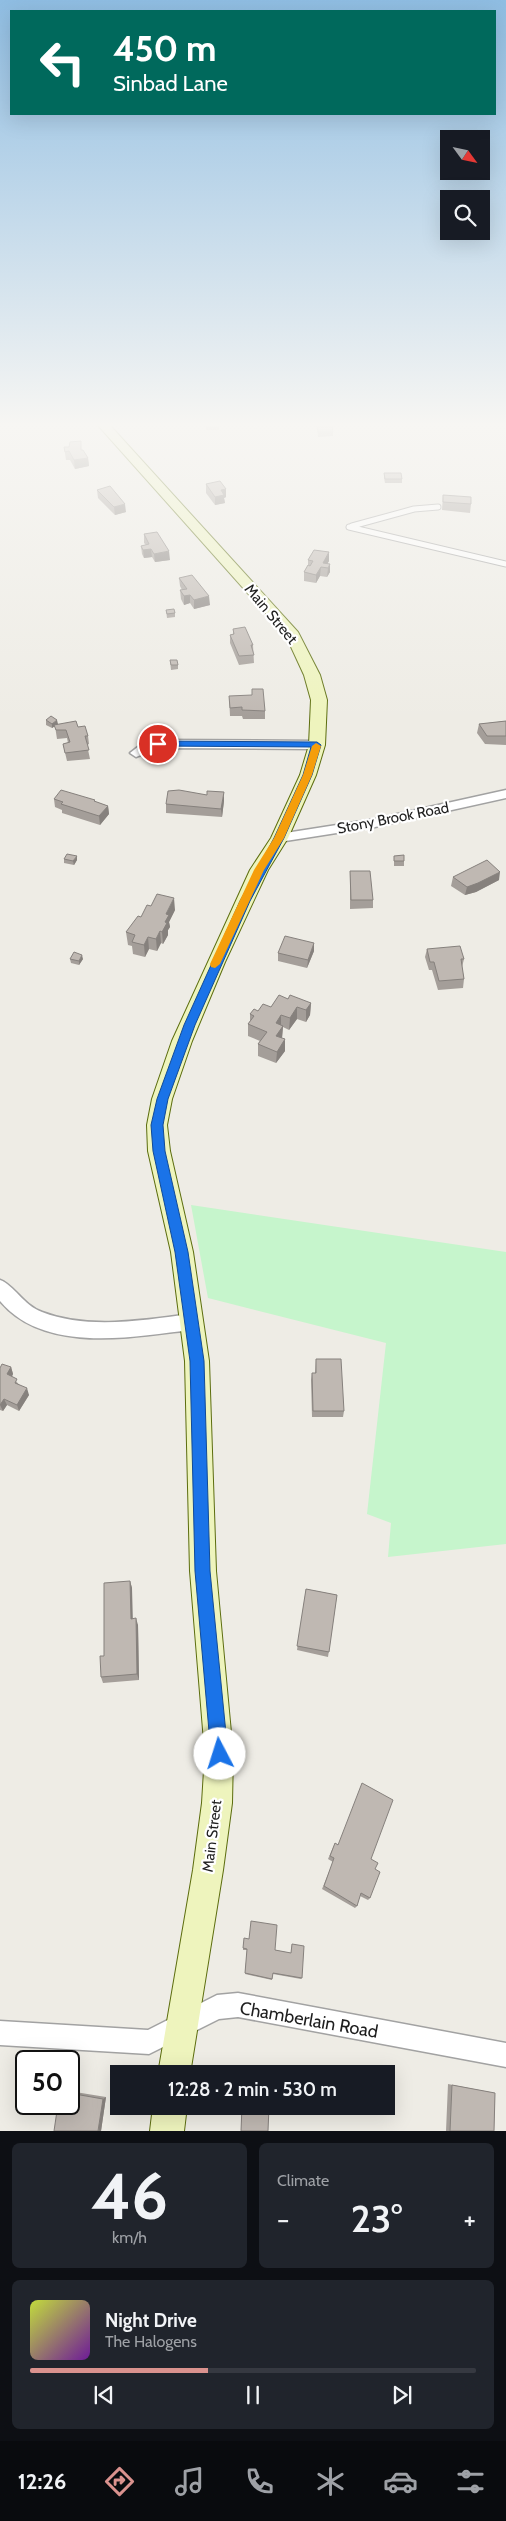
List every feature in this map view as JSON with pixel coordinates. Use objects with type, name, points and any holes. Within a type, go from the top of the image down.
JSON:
[{"type":"main road","name":"Main Street","points":[[175,2065],[208,1870],[217,1803],[220,1754],[203,1571],[197,1361],[182,1252],[159,1151],[157,1125],[162,1099],[190,1023],[259,870],[279,838],[308,775],[317,745],[319,728],[319,700],[312,675],[293,635],[191,521]]},
{"type":"main road","points":[[167,2131],[169,2115]]},
{"type":"street","points":[[136,753],[158,744],[317,745]]},
{"type":"street","name":"Stony Brook Road","points":[[279,838],[375,823],[506,794]]},
{"type":"street","points":[[0,1288],[18,1307],[35,1317],[56,1324],[120,1330],[191,1322]]},
{"type":"street","name":"Chamberlain Road","points":[[0,2033],[149,2042],[217,2007],[238,2006],[506,2055]]},
{"type":"lane","points":[[369,521],[349,527],[395,536],[471,559],[506,564]]},
{"type":"green space","points":[[191,1205],[506,1252],[506,1544],[388,1557],[391,1523],[367,1514],[386,1343],[208,1298]]},
{"type":"building","points":[[157,532],[169,551],[154,554],[151,549],[143,550],[141,546],[149,544],[144,534]]},
{"type":"building","points":[[314,550],[329,552],[323,563],[330,564],[328,568],[321,567],[316,575],[304,572],[313,561],[308,560]]},
{"type":"building","points":[[192,575],[209,596],[194,600],[190,595],[184,596],[180,590],[187,589],[179,578]]},
{"type":"building","points":[[174,609],[175,613],[167,614],[166,610]]},
{"type":"building","points":[[245,627],[253,645],[251,645],[254,655],[239,656],[230,635],[234,634],[233,629]]},
{"type":"building","points":[[170,660],[177,660],[178,665],[171,665]]},
{"type":"building","points":[[252,689],[263,689],[265,711],[242,710],[242,707],[230,708],[229,696],[252,695]]},
{"type":"building","points":[[51,716],[57,720],[52,724],[46,720]]},
{"type":"building","points":[[76,721],[78,727],[85,726],[88,736],[85,736],[89,750],[65,753],[63,744],[70,742],[66,730],[56,730],[54,725]]},
{"type":"building","points":[[506,721],[506,736],[487,736],[479,724]]},
{"type":"building","points":[[61,790],[108,806],[99,816],[61,804],[63,802],[54,799]]},
{"type":"building","points":[[179,790],[207,795],[207,791],[224,792],[221,809],[166,804],[168,791]]},
{"type":"building","points":[[67,854],[77,856],[73,861],[64,859]]},
{"type":"building","points":[[404,855],[404,861],[394,861],[394,856]]},
{"type":"building","points":[[487,860],[500,872],[467,887],[453,877]]},
{"type":"building","points":[[350,871],[370,871],[373,900],[351,900]]},
{"type":"building","points":[[157,894],[174,898],[166,914],[169,915],[165,922],[167,923],[156,939],[148,937],[144,945],[132,942],[135,935],[126,932],[138,916],[141,917],[147,905],[151,906]]},
{"type":"building","points":[[285,936],[314,943],[308,960],[278,953]]},
{"type":"building","points":[[460,946],[464,959],[461,959],[464,979],[439,981],[434,962],[430,962],[427,949]]},
{"type":"building","points":[[74,952],[82,955],[79,961],[70,959]]},
{"type":"building","points":[[279,995],[288,999],[290,995],[311,1003],[306,1010],[297,1007],[290,1018],[281,1015],[276,1023],[283,1026],[276,1036],[285,1039],[277,1052],[258,1044],[267,1032],[248,1024],[254,1016],[250,1014],[254,1009],[258,1011],[263,1004],[271,1007]]},
{"type":"building","points":[[316,1359],[341,1359],[344,1411],[313,1411],[312,1373],[316,1373]]},
{"type":"building","points":[[2,1364],[11,1367],[7,1374],[17,1379],[15,1383],[27,1388],[17,1405],[4,1399],[0,1405],[0,1368]]},
{"type":"building","points":[[130,1581],[131,1619],[136,1618],[137,1674],[101,1677],[100,1656],[104,1656],[104,1583]]},
{"type":"building","points":[[306,1589],[337,1595],[329,1652],[297,1646]]},
{"type":"building","points":[[362,1783],[393,1800],[371,1859],[378,1863],[375,1869],[380,1872],[370,1898],[361,1893],[357,1906],[324,1886],[334,1858],[330,1856],[335,1843],[338,1845]]},
{"type":"building","points":[[251,1921],[277,1925],[275,1950],[291,1953],[292,1944],[304,1946],[302,1978],[273,1973],[272,1979],[245,1973],[247,1949],[243,1948],[244,1938],[249,1939]]},
{"type":"building","points":[[452,2085],[495,2093],[494,2131],[450,2131]]},
{"type":"building","points":[[80,2095],[103,2099],[98,2131],[54,2131],[56,2115],[80,2115]]},
{"type":"building","points":[[242,2115],[269,2115],[268,2131],[241,2131]]},
{"type":"slow traffic","points":[[215,964],[259,870],[279,838],[292,806],[308,775],[316,746]]},
{"type":"route","points":[[158,744],[317,745],[308,775],[292,806],[279,838],[259,870],[182,1041],[162,1099],[157,1125],[159,1151],[165,1184],[182,1252],[197,1361],[203,1571],[220,1754]]}]
